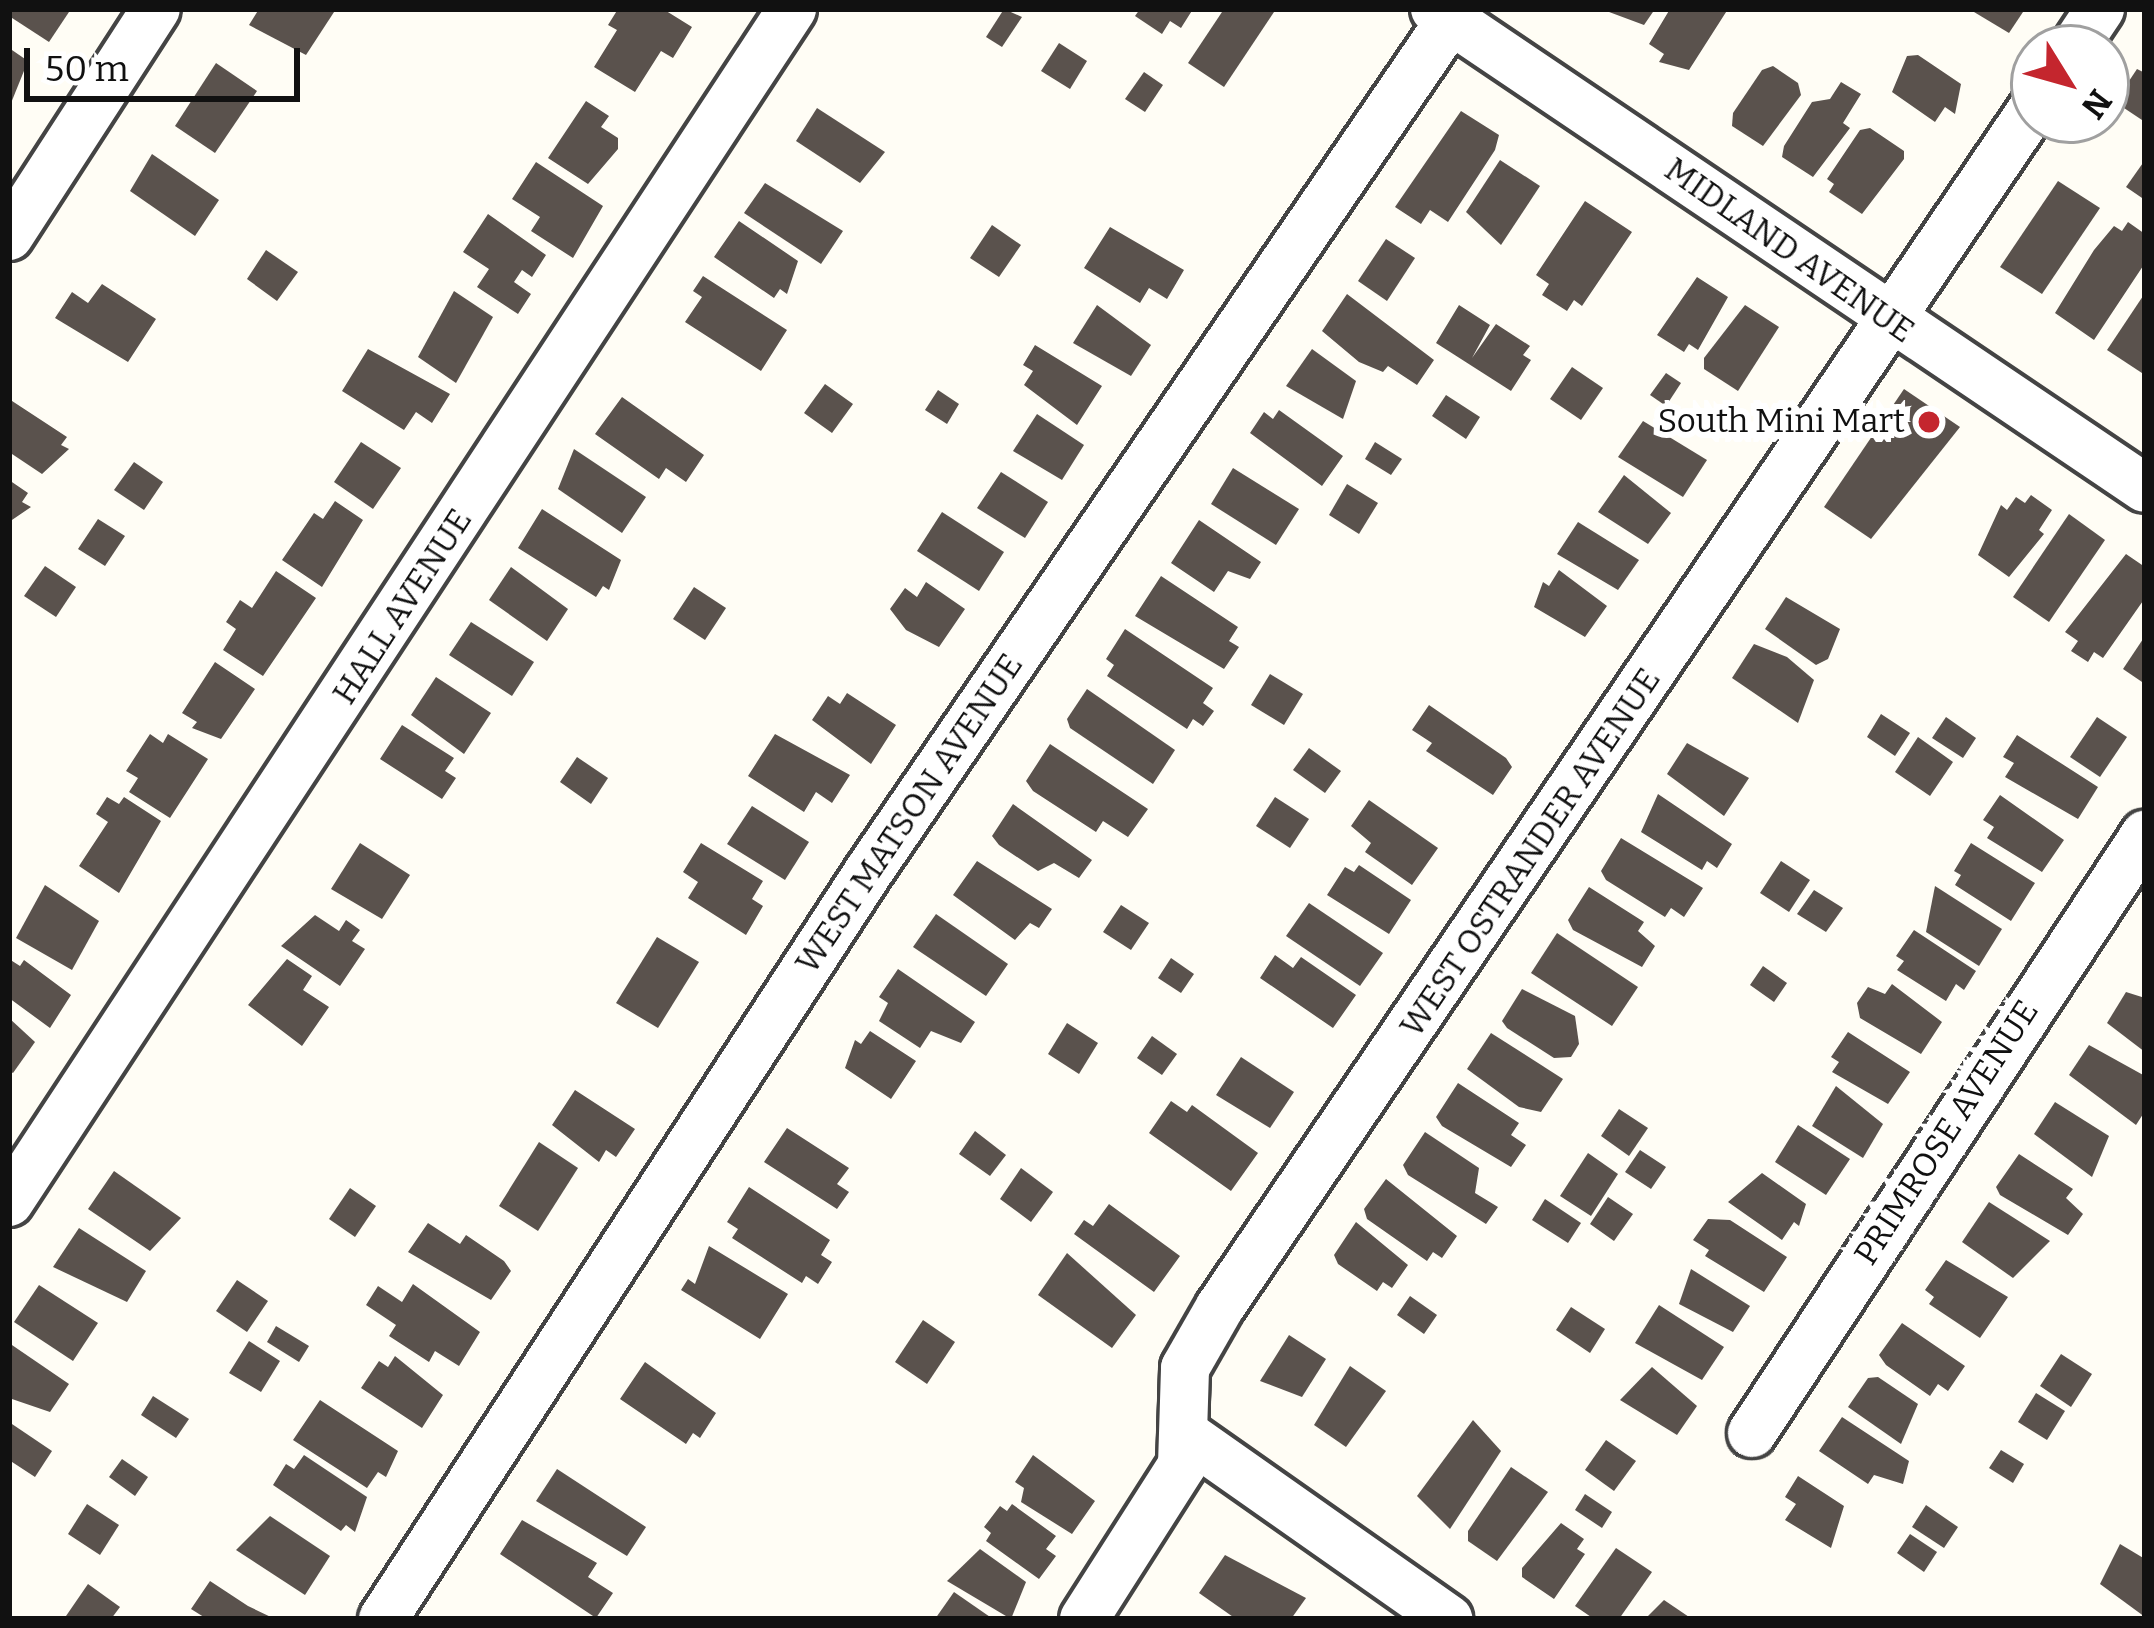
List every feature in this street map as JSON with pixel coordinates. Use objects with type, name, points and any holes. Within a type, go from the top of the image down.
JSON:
[{"type":"street","points":[[9,236],[156,9]]},
{"type":"street","name":"HALL AVENUE","points":[[9,1202],[792,9]]},
{"type":"street","name":"MIDLAND AVENUE","points":[[1467,19],[1890,322],[2145,488]]},
{"type":"street","name":"WEST MATSON AVENUE","points":[[383,1619],[869,872],[1467,19]]},
{"type":"street","name":"WEST OSTRANDER AVENUE","points":[[1084,1619],[1171,1490],[1185,1434],[1185,1368],[1220,1307],[2010,143]]},
{"type":"street","name":"PRIMROSE AVENUE","points":[[1752,1433],[2145,835]]},
{"type":"street","points":[[1185,1434],[1448,1619]]},
{"type":"building","points":[[12,9],[71,9],[49,42],[9,16]]},
{"type":"building","points":[[259,9],[336,9],[306,55],[249,25]]},
{"type":"building","points":[[618,9],[663,9],[692,27],[673,58],[661,51],[635,92],[594,67],[617,30],[608,25]]},
{"type":"building","points":[[1004,9],[1022,17],[1002,47],[986,37]]},
{"type":"building","points":[[1140,9],[1193,9],[1181,28],[1170,21],[1162,34],[1135,16]]},
{"type":"building","points":[[1224,9],[1276,9],[1224,87],[1188,63]]},
{"type":"building","points":[[1601,9],[1655,9],[1644,25]]},
{"type":"building","points":[[1670,9],[1728,9],[1689,70],[1659,62],[1664,54],[1649,44]]},
{"type":"building","points":[[1969,9],[2025,9],[2010,24],[2009,33]]},
{"type":"building","points":[[1059,43],[1087,61],[1070,89],[1041,71]]},
{"type":"building","points":[[9,48],[28,61],[9,108]]},
{"type":"building","points":[[1918,55],[1961,84],[1955,114],[1945,107],[1935,122],[1892,92],[1907,56]]},
{"type":"building","points":[[216,63],[257,91],[215,153],[175,126]]},
{"type":"building","points":[[1773,66],[1798,83],[1801,95],[1763,146],[1732,126],[1733,113],[1762,70]]},
{"type":"building","points":[[2137,69],[2145,73],[2145,122],[2130,112],[2130,80]]},
{"type":"building","points":[[1144,72],[1163,85],[1145,112],[1125,99]]},
{"type":"building","points":[[1841,82],[1861,94],[1843,123],[1850,128],[1813,177],[1782,157],[1784,146],[1812,102],[1830,99]]},
{"type":"building","points":[[586,101],[609,116],[601,127],[618,138],[618,149],[588,184],[548,158]]},
{"type":"building","points":[[817,108],[885,152],[860,183],[796,141]]},
{"type":"building","points":[[1461,111],[1499,135],[1495,150],[1448,222],[1430,210],[1421,224],[1395,207]]},
{"type":"building","points":[[1870,128],[1904,151],[1904,159],[1862,214],[1829,192],[1834,184],[1827,179],[1860,130]]},
{"type":"building","points":[[152,154],[219,200],[195,236],[130,191]]},
{"type":"building","points":[[1500,160],[1540,186],[1501,245],[1466,212]]},
{"type":"building","points":[[2145,160],[2145,200],[2126,187]]},
{"type":"building","points":[[536,162],[603,206],[573,258],[531,231],[540,217],[512,199]]},
{"type":"building","points":[[2058,181],[2100,208],[2042,294],[2000,267]]},
{"type":"building","points":[[765,183],[843,231],[821,264],[744,213]]},
{"type":"building","points":[[1585,201],[1632,232],[1582,306],[1574,300],[1567,311],[1542,295],[1549,284],[1536,275]]},
{"type":"building","points":[[488,214],[546,255],[532,277],[522,270],[514,282],[531,294],[518,314],[477,287],[489,269],[463,252]]},
{"type":"building","points":[[739,221],[798,261],[787,294],[780,289],[774,298],[714,257]]},
{"type":"building","points":[[2128,222],[2145,234],[2145,263],[2094,340],[2055,313],[2094,250],[2114,226],[2122,231]]},
{"type":"building","points":[[992,225],[1021,245],[999,277],[970,258]]},
{"type":"building","points":[[1110,227],[1184,270],[1167,299],[1149,288],[1140,303],[1084,268]]},
{"type":"building","points":[[1386,239],[1415,258],[1387,301],[1358,281]]},
{"type":"building","points":[[266,250],[298,272],[277,301],[247,279]]},
{"type":"building","points":[[703,276],[787,330],[761,371],[685,322],[702,297],[693,291]]},
{"type":"building","points":[[1697,277],[1728,297],[1698,350],[1689,344],[1684,352],[1657,335]]},
{"type":"building","points":[[102,284],[156,319],[128,362],[55,318],[72,292],[88,303]]},
{"type":"building","points":[[454,291],[493,317],[456,383],[418,357]]},
{"type":"building","points":[[2145,293],[2145,375],[2107,350]]},
{"type":"building","points":[[1347,294],[1434,360],[1417,385],[1388,366],[1383,372],[1359,362],[1322,331]]},
{"type":"building","points":[[1097,305],[1151,345],[1131,376],[1073,343]]},
{"type":"building","points":[[1459,305],[1490,325],[1472,358],[1496,324],[1530,346],[1523,355],[1531,360],[1511,391],[1436,343]]},
{"type":"building","points":[[1745,305],[1779,327],[1738,391],[1704,369],[1704,358]]},
{"type":"building","points":[[1035,345],[1102,386],[1077,425],[1024,385],[1033,371],[1023,365]]},
{"type":"building","points":[[368,349],[450,394],[432,423],[416,412],[404,430],[342,391]]},
{"type":"building","points":[[1312,349],[1356,381],[1343,419],[1286,386]]},
{"type":"building","points":[[1572,367],[1603,388],[1581,420],[1550,399]]},
{"type":"building","points":[[1666,373],[1681,383],[1666,406],[1650,395]]},
{"type":"building","points":[[825,384],[853,404],[832,433],[804,413]]},
{"type":"building","points":[[1904,389],[1960,427],[1871,539],[1824,507]]},
{"type":"building","points":[[938,390],[959,404],[947,424],[925,410]]},
{"type":"building","points":[[1446,395],[1480,417],[1466,439],[1432,416]]},
{"type":"building","points":[[622,397],[704,455],[686,482],[666,468],[659,479],[595,434]]},
{"type":"building","points":[[9,399],[67,437],[61,445],[69,449],[42,474],[9,452]]},
{"type":"building","points":[[1279,410],[1343,456],[1322,486],[1250,433],[1264,412],[1273,419]]},
{"type":"building","points":[[1037,414],[1084,445],[1062,480],[1013,451]]},
{"type":"building","points":[[1643,421],[1707,460],[1683,497],[1618,457]]},
{"type":"building","points":[[361,442],[401,468],[373,509],[334,482]]},
{"type":"building","points":[[1375,442],[1402,459],[1391,475],[1365,459]]},
{"type":"building","points":[[574,449],[646,497],[622,533],[558,489]]},
{"type":"building","points":[[134,462],[163,482],[144,510],[114,490]]},
{"type":"building","points":[[1233,468],[1299,509],[1276,545],[1211,504]]},
{"type":"building","points":[[1001,472],[1048,502],[1025,538],[977,508]]},
{"type":"building","points":[[1624,475],[1671,513],[1648,544],[1598,512]]},
{"type":"building","points":[[9,480],[28,493],[22,502],[31,507],[9,522]]},
{"type":"building","points":[[1347,484],[1378,503],[1359,534],[1329,515]]},
{"type":"building","points":[[2031,495],[2052,510],[2039,530],[2044,534],[2009,577],[1978,555],[2001,505],[2007,510],[2016,497],[2025,503]]},
{"type":"building","points":[[335,501],[363,520],[322,587],[282,560],[314,513],[323,519]]},
{"type":"building","points":[[542,509],[621,560],[609,590],[603,586],[596,597],[518,548]]},
{"type":"building","points":[[942,512],[1004,552],[979,591],[917,551]]},
{"type":"building","points":[[2069,514],[2105,540],[2049,622],[2013,597]]},
{"type":"building","points":[[98,519],[125,536],[105,566],[78,549]]},
{"type":"building","points":[[1199,520],[1261,562],[1250,579],[1228,571],[1214,592],[1171,563]]},
{"type":"building","points":[[1578,522],[1639,560],[1618,590],[1557,554]]},
{"type":"building","points":[[2126,554],[2145,567],[2145,598],[2103,658],[2094,652],[2088,662],[2071,651],[2078,641],[2065,632]]},
{"type":"building","points":[[45,566],[76,587],[56,617],[24,596]]},
{"type":"building","points":[[511,567],[568,609],[547,641],[489,600]]},
{"type":"building","points":[[1559,570],[1607,606],[1585,637],[1534,607],[1543,582],[1549,586]]},
{"type":"building","points":[[276,571],[316,598],[263,676],[223,650],[236,629],[226,622],[240,600],[252,608]]},
{"type":"building","points":[[1161,576],[1238,627],[1229,641],[1239,647],[1224,669],[1135,616]]},
{"type":"building","points":[[926,582],[965,609],[939,647],[906,630],[890,609],[905,588],[917,597]]},
{"type":"building","points":[[694,587],[726,608],[705,640],[673,619]]},
{"type":"building","points":[[1786,597],[1840,629],[1828,659],[1816,665],[1765,629]]},
{"type":"building","points":[[471,622],[534,662],[512,696],[449,655]]},
{"type":"building","points":[[1125,629],[1213,688],[1203,703],[1214,711],[1203,726],[1193,719],[1187,729],[1107,676],[1114,665],[1106,659]]},
{"type":"building","points":[[2145,636],[2145,684],[2123,669]]},
{"type":"building","points":[[1754,644],[1787,657],[1814,680],[1798,723],[1732,678]]},
{"type":"building","points":[[215,662],[255,689],[221,739],[192,728],[197,722],[182,713]]},
{"type":"building","points":[[1270,674],[1303,694],[1284,725],[1251,705]]},
{"type":"building","points":[[436,677],[491,713],[464,754],[411,715]]},
{"type":"building","points":[[1087,689],[1175,750],[1153,784],[1070,728],[1067,719]]},
{"type":"building","points":[[847,693],[896,725],[871,764],[812,720],[828,696],[840,704]]},
{"type":"building","points":[[1429,705],[1506,758],[1512,767],[1493,795],[1426,751],[1432,743],[1412,730]]},
{"type":"building","points":[[1881,714],[1910,733],[1895,756],[1867,737]]},
{"type":"building","points":[[1946,717],[1976,738],[1963,758],[1932,738]]},
{"type":"building","points":[[2097,717],[2127,737],[2100,777],[2070,757]]},
{"type":"building","points":[[402,725],[454,758],[445,771],[456,778],[442,799],[380,759]]},
{"type":"building","points":[[150,734],[163,743],[168,734],[208,759],[170,818],[129,792],[138,778],[126,771]]},
{"type":"building","points":[[775,734],[850,775],[832,803],[816,792],[804,812],[748,776]]},
{"type":"building","points":[[2017,735],[2098,787],[2078,819],[2005,777],[2014,763],[2003,757]]},
{"type":"building","points":[[1918,737],[1953,762],[1930,796],[1895,772]]},
{"type":"building","points":[[1687,743],[1749,778],[1724,816],[1667,774]]},
{"type":"building","points":[[1050,744],[1148,809],[1128,837],[1103,821],[1096,832],[1033,791],[1026,781]]},
{"type":"building","points":[[1309,748],[1341,771],[1325,793],[1293,770]]},
{"type":"building","points":[[577,757],[608,778],[591,804],[560,782]]},
{"type":"building","points":[[1658,794],[1732,844],[1717,868],[1707,861],[1702,870],[1641,832]]},
{"type":"building","points":[[2000,795],[2064,840],[2042,872],[1987,838],[1994,827],[1983,820]]},
{"type":"building","points":[[107,797],[119,804],[124,797],[161,821],[119,893],[79,866],[108,822],[96,814]]},
{"type":"building","points":[[1275,797],[1309,819],[1290,848],[1256,826]]},
{"type":"building","points":[[1369,800],[1438,848],[1412,885],[1365,852],[1371,843],[1351,826]]},
{"type":"building","points":[[1013,804],[1092,860],[1079,878],[1054,863],[1038,871],[999,845],[992,836]]},
{"type":"building","points":[[752,806],[809,842],[785,880],[727,844]]},
{"type":"building","points":[[1621,838],[1703,888],[1684,917],[1671,908],[1665,917],[1606,880],[1601,871]]},
{"type":"building","points":[[360,843],[410,875],[382,919],[331,889]]},
{"type":"building","points":[[701,843],[763,881],[752,899],[763,906],[746,935],[688,898],[698,882],[683,872]]},
{"type":"building","points":[[1971,843],[2035,883],[2011,921],[1955,885],[1961,875],[1954,871]]},
{"type":"building","points":[[977,861],[1052,909],[1039,928],[1030,923],[1015,940],[953,895]]},
{"type":"building","points":[[1781,861],[1810,880],[1789,912],[1760,893]]},
{"type":"building","points":[[1359,865],[1411,900],[1389,934],[1327,895],[1345,867],[1354,872]]},
{"type":"building","points":[[45,885],[99,921],[72,970],[16,938]]},
{"type":"building","points":[[1935,886],[2002,929],[1979,966],[1926,932]]},
{"type":"building","points":[[1589,887],[1644,922],[1638,931],[1655,946],[1642,967],[1573,930],[1568,920]]},
{"type":"building","points":[[1814,890],[1843,908],[1826,932],[1797,914]]},
{"type":"building","points":[[1309,903],[1383,953],[1360,986],[1286,936]]},
{"type":"building","points":[[1121,905],[1149,923],[1131,950],[1103,932]]},
{"type":"building","points":[[936,914],[1008,964],[986,996],[913,947]]},
{"type":"building","points":[[315,915],[339,931],[346,920],[360,930],[352,941],[365,949],[340,986],[281,946]]},
{"type":"building","points":[[1914,930],[1976,971],[1964,990],[1956,984],[1946,1001],[1897,970],[1904,961],[1896,956]]},
{"type":"building","points":[[1557,933],[1638,987],[1612,1026],[1531,973]]},
{"type":"building","points":[[657,937],[699,962],[658,1028],[616,1003]]},
{"type":"building","points":[[1275,955],[1293,968],[1301,957],[1356,995],[1333,1028],[1260,978]]},
{"type":"building","points":[[1171,958],[1194,974],[1181,993],[1158,978]]},
{"type":"building","points":[[9,959],[20,966],[24,960],[71,995],[50,1028],[9,998]]},
{"type":"building","points":[[287,959],[312,976],[303,990],[329,1007],[302,1046],[248,1005]]},
{"type":"building","points":[[1763,966],[1787,983],[1774,1002],[1750,985]]},
{"type":"building","points":[[898,969],[975,1022],[961,1043],[931,1031],[920,1048],[879,1021],[888,1003],[879,997]]},
{"type":"building","points":[[1892,984],[1942,1022],[1921,1054],[1860,1018],[1857,1003],[1868,987],[1885,994]]},
{"type":"building","points":[[1522,989],[1575,1016],[1579,1044],[1571,1057],[1554,1058],[1507,1028],[1502,1021]]},
{"type":"building","points":[[2126,992],[2145,998],[2145,1052],[2107,1023]]},
{"type":"building","points":[[9,1018],[35,1042],[13,1073],[9,1071]]},
{"type":"building","points":[[1067,1023],[1098,1043],[1079,1074],[1048,1054]]},
{"type":"building","points":[[870,1031],[916,1061],[891,1099],[845,1068],[855,1040],[861,1044]]},
{"type":"building","points":[[1848,1032],[1910,1072],[1888,1104],[1832,1072],[1839,1062],[1831,1057]]},
{"type":"building","points":[[1491,1033],[1563,1079],[1541,1112],[1519,1107],[1467,1069]]},
{"type":"building","points":[[1152,1036],[1177,1054],[1162,1075],[1137,1058]]},
{"type":"building","points":[[2089,1045],[2145,1076],[2145,1111],[2136,1125],[2069,1075]]},
{"type":"building","points":[[1241,1057],[1294,1092],[1270,1128],[1216,1095]]},
{"type":"building","points":[[1458,1083],[1519,1123],[1511,1135],[1526,1145],[1511,1167],[1442,1126],[1436,1117]]},
{"type":"building","points":[[1836,1086],[1883,1124],[1863,1158],[1812,1126]]},
{"type":"building","points":[[575,1090],[635,1129],[616,1157],[606,1150],[599,1162],[552,1125]]},
{"type":"building","points":[[1171,1101],[1187,1112],[1192,1105],[1258,1153],[1231,1191],[1149,1133]]},
{"type":"building","points":[[2055,1102],[2109,1136],[2092,1177],[2034,1134]]},
{"type":"building","points":[[1619,1109],[1648,1128],[1629,1156],[1601,1136]]},
{"type":"building","points":[[1798,1125],[1850,1159],[1826,1195],[1775,1162]]},
{"type":"building","points":[[787,1128],[849,1168],[837,1184],[849,1192],[837,1209],[764,1162]]},
{"type":"building","points":[[975,1131],[1006,1155],[990,1176],[959,1154]]},
{"type":"building","points":[[1425,1132],[1479,1168],[1475,1193],[1498,1207],[1486,1224],[1408,1175],[1403,1165]]},
{"type":"building","points":[[539,1142],[578,1168],[538,1231],[499,1206]]},
{"type":"building","points":[[1640,1150],[1666,1167],[1651,1189],[1625,1172]]},
{"type":"building","points":[[1588,1153],[1618,1174],[1591,1216],[1560,1196]]},
{"type":"building","points":[[2019,1154],[2073,1189],[2066,1198],[2083,1214],[2068,1235],[2000,1195],[1996,1187]]},
{"type":"building","points":[[1021,1168],[1053,1192],[1031,1222],[1000,1199]]},
{"type":"building","points":[[114,1171],[181,1218],[150,1251],[88,1209]]},
{"type":"building","points":[[1762,1173],[1806,1204],[1799,1226],[1794,1222],[1782,1240],[1728,1202]]},
{"type":"building","points":[[1386,1179],[1457,1236],[1442,1258],[1433,1252],[1427,1261],[1367,1219],[1364,1209]]},
{"type":"building","points":[[749,1187],[830,1240],[821,1255],[832,1262],[818,1284],[806,1276],[802,1283],[732,1238],[738,1229],[727,1222]]},
{"type":"building","points":[[350,1188],[376,1206],[355,1237],[329,1219]]},
{"type":"building","points":[[1608,1197],[1633,1214],[1614,1241],[1590,1224]]},
{"type":"building","points":[[1545,1199],[1581,1223],[1568,1243],[1532,1220]]},
{"type":"building","points":[[1989,1202],[2050,1241],[2013,1278],[1962,1242]]},
{"type":"building","points":[[1109,1204],[1180,1256],[1154,1292],[1074,1234],[1084,1220],[1093,1226]]},
{"type":"building","points":[[1708,1219],[1730,1220],[1787,1257],[1764,1292],[1705,1256],[1709,1250],[1693,1240]]},
{"type":"building","points":[[1356,1222],[1408,1265],[1392,1288],[1383,1282],[1377,1291],[1338,1264],[1334,1255]]},
{"type":"building","points":[[428,1223],[460,1244],[466,1235],[504,1261],[511,1271],[491,1300],[408,1252]]},
{"type":"building","points":[[79,1228],[146,1271],[127,1302],[53,1267]]},
{"type":"building","points":[[709,1246],[788,1294],[760,1339],[681,1290],[688,1279],[695,1284]]},
{"type":"building","points":[[1067,1253],[1136,1315],[1112,1348],[1038,1295]]},
{"type":"building","points":[[1946,1260],[2008,1297],[1980,1338],[1929,1304],[1934,1297],[1925,1290]]},
{"type":"building","points":[[1691,1269],[1750,1306],[1733,1332],[1679,1304]]},
{"type":"building","points":[[237,1280],[268,1301],[247,1332],[216,1311]]},
{"type":"building","points":[[413,1284],[480,1332],[459,1366],[435,1351],[429,1362],[389,1336],[396,1325],[366,1305],[378,1286],[402,1302]]},
{"type":"building","points":[[39,1285],[98,1323],[73,1361],[14,1322]]},
{"type":"building","points":[[1410,1296],[1437,1315],[1424,1334],[1397,1315]]},
{"type":"building","points":[[1659,1305],[1724,1347],[1702,1380],[1635,1343]]},
{"type":"building","points":[[1571,1307],[1605,1329],[1590,1353],[1556,1330]]},
{"type":"building","points":[[923,1320],[955,1342],[927,1384],[895,1362]]},
{"type":"building","points":[[1902,1323],[1965,1366],[1948,1391],[1938,1384],[1930,1396],[1879,1355]]},
{"type":"building","points":[[276,1326],[309,1346],[299,1362],[267,1342]]},
{"type":"building","points":[[1289,1335],[1326,1359],[1302,1397],[1260,1381]]},
{"type":"building","points":[[249,1341],[280,1361],[261,1392],[229,1373]]},
{"type":"building","points":[[9,1343],[69,1384],[50,1412],[9,1398]]},
{"type":"building","points":[[2061,1354],[2092,1374],[2071,1407],[2040,1386]]},
{"type":"building","points":[[395,1356],[443,1395],[422,1428],[361,1388],[379,1361],[388,1367]]},
{"type":"building","points":[[645,1362],[716,1413],[700,1438],[693,1433],[686,1444],[620,1399]]},
{"type":"building","points":[[1350,1366],[1386,1391],[1346,1447],[1314,1425]]},
{"type":"building","points":[[1652,1367],[1697,1406],[1677,1435],[1620,1400]]},
{"type":"building","points":[[1878,1377],[1918,1404],[1901,1444],[1848,1407],[1868,1378]]},
{"type":"building","points":[[2036,1393],[2065,1411],[2047,1440],[2018,1422]]},
{"type":"building","points":[[153,1396],[189,1419],[176,1438],[141,1415]]},
{"type":"building","points":[[320,1400],[398,1451],[386,1477],[378,1472],[367,1488],[293,1440]]},
{"type":"building","points":[[1842,1417],[1909,1461],[1903,1484],[1874,1475],[1868,1484],[1819,1451]]},
{"type":"building","points":[[1473,1420],[1501,1451],[1450,1529],[1417,1496]]},
{"type":"building","points":[[9,1422],[52,1451],[35,1477],[9,1460]]},
{"type":"building","points":[[1606,1440],[1636,1461],[1614,1491],[1585,1470]]},
{"type":"building","points":[[2001,1450],[2024,1464],[2013,1483],[1989,1468]]},
{"type":"building","points":[[304,1455],[367,1497],[355,1532],[346,1525],[341,1531],[273,1485],[286,1464],[294,1469]]},
{"type":"building","points":[[1033,1455],[1095,1501],[1072,1534],[1021,1502],[1024,1488],[1015,1482]]},
{"type":"building","points":[[122,1459],[148,1477],[135,1496],[109,1477]]},
{"type":"building","points":[[1511,1467],[1548,1492],[1497,1561],[1468,1541],[1468,1531]]},
{"type":"building","points":[[557,1469],[646,1527],[627,1556],[536,1501]]},
{"type":"building","points":[[1798,1476],[1844,1506],[1831,1548],[1785,1520],[1796,1504],[1785,1497]]},
{"type":"building","points":[[1585,1494],[1612,1512],[1602,1528],[1575,1510]]},
{"type":"building","points":[[87,1504],[119,1525],[100,1555],[68,1534]]},
{"type":"building","points":[[1012,1504],[1056,1536],[1046,1549],[1056,1556],[1039,1579],[986,1541],[991,1533],[984,1527],[1000,1506],[1007,1511]]},
{"type":"building","points":[[1926,1505],[1958,1527],[1944,1548],[1912,1527]]},
{"type":"building","points":[[270,1516],[330,1556],[305,1595],[236,1550]]},
{"type":"building","points":[[522,1520],[597,1563],[588,1577],[613,1593],[596,1618],[500,1554]]},
{"type":"building","points":[[1561,1523],[1584,1539],[1577,1549],[1585,1554],[1554,1599],[1522,1577],[1522,1568]]},
{"type":"building","points":[[1910,1534],[1937,1552],[1924,1572],[1897,1553]]},
{"type":"building","points":[[2120,1544],[2145,1559],[2145,1617],[2100,1584]]},
{"type":"building","points":[[1616,1548],[1652,1572],[1619,1619],[1594,1619],[1575,1606]]},
{"type":"building","points":[[980,1549],[1026,1582],[1011,1619],[947,1581]]},
{"type":"building","points":[[1225,1555],[1306,1598],[1291,1619],[1236,1619],[1199,1593]]},
{"type":"building","points":[[210,1581],[275,1619],[207,1619],[191,1609]]},
{"type":"building","points":[[88,1584],[120,1607],[111,1619],[66,1616]]},
{"type":"building","points":[[954,1592],[993,1619],[935,1619]]},
{"type":"building","points":[[1664,1600],[1692,1619],[1645,1619]]},
{"type":"place","name":"South Mini Mart","points":[[1929,422]]}]
